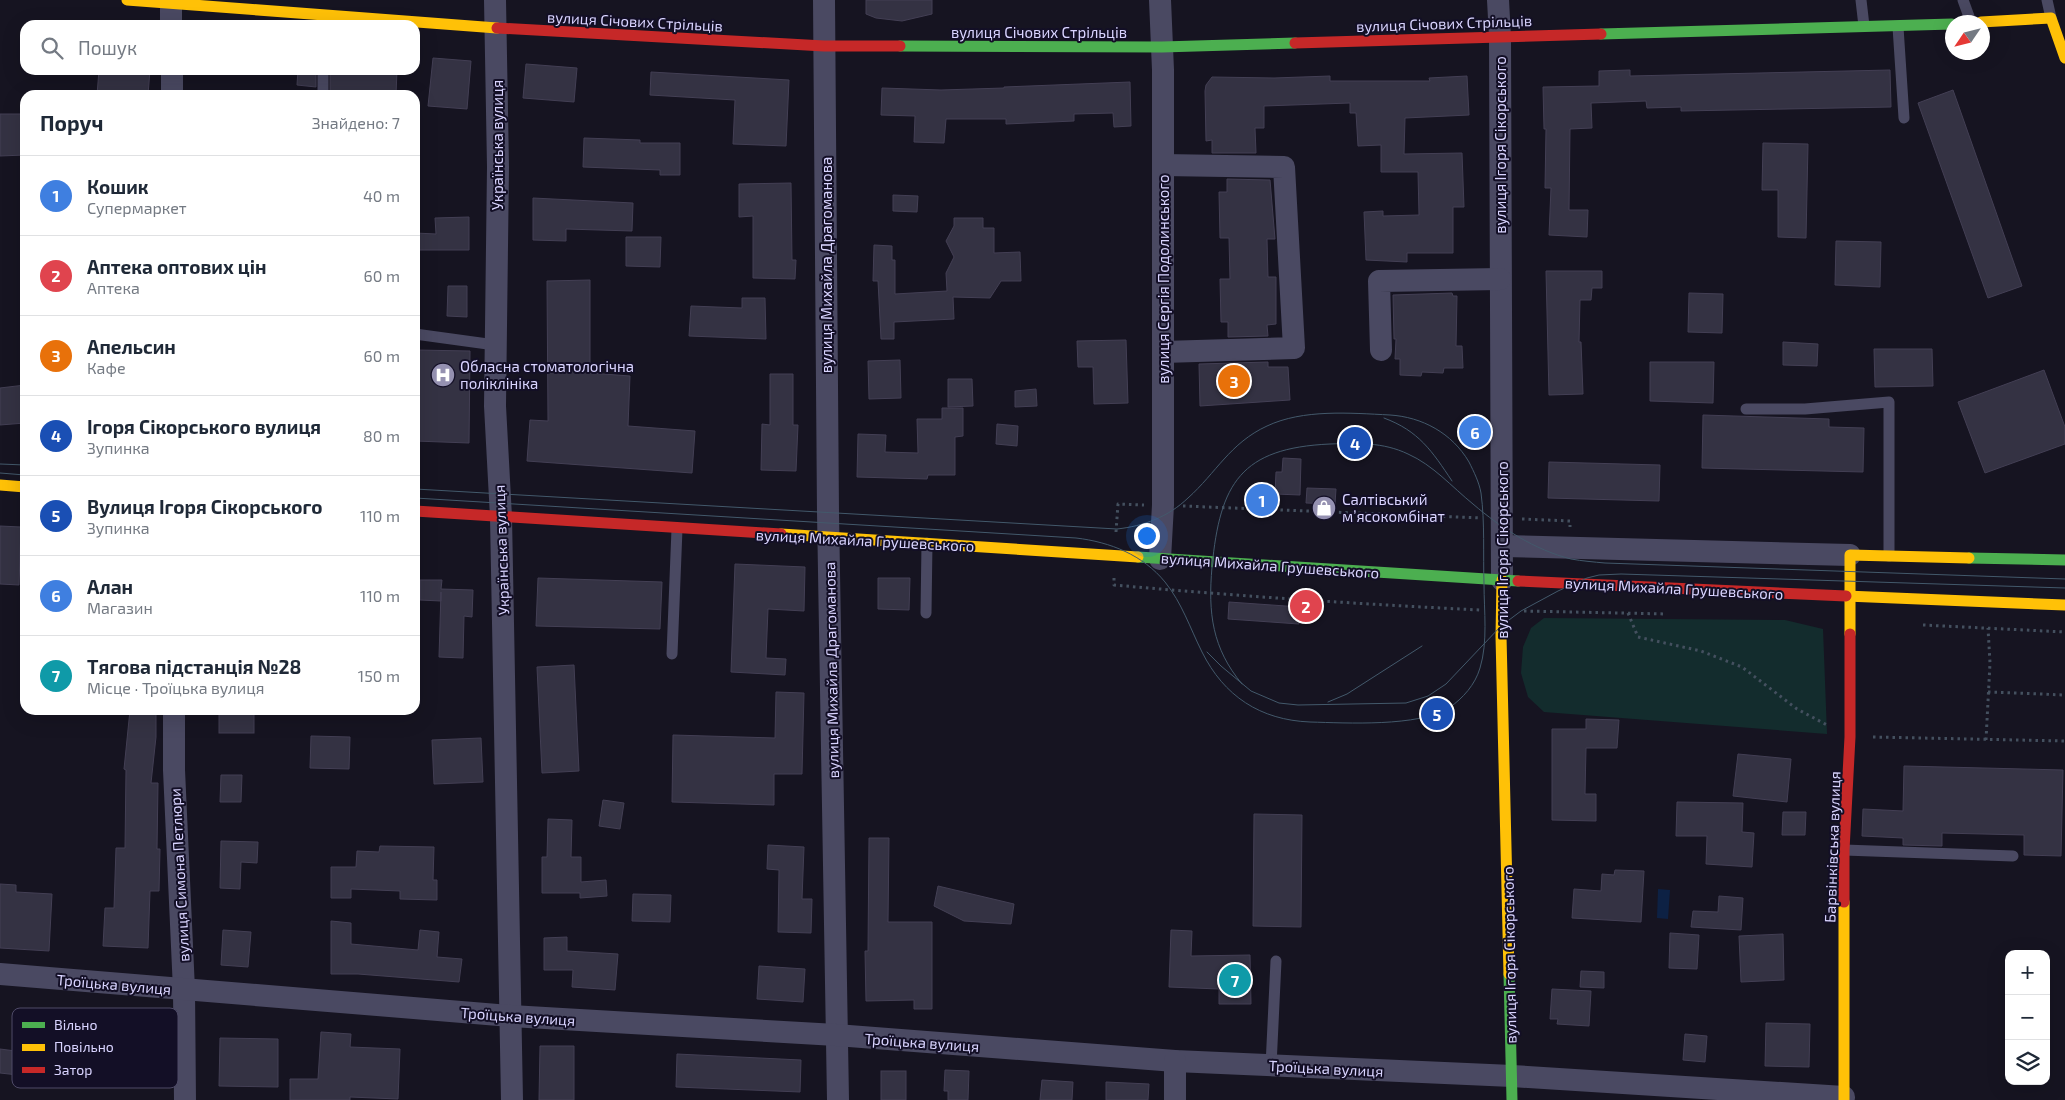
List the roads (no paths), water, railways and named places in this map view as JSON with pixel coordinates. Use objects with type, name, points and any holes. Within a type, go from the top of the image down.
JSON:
[{"type":"main road","name":"вулиця Січових Стрільців","points":[[127,0],[171,9],[323,20]]},
{"type":"main road","points":[[2051,18],[2065,58]]},
{"type":"main road","points":[[1990,21],[2065,18]]},
{"type":"main road","name":"вулиця Січових Стрільців","points":[[420,25],[824,46],[1162,47],[1945,24]]},
{"type":"main road","points":[[0,485],[20,486]]},
{"type":"main road","name":"вулиця Михайла Грушевського","points":[[420,511],[1502,580],[2065,605]]},
{"type":"main road","points":[[1850,555],[2065,560]]},
{"type":"main road","name":"Барвінківська вулиця","points":[[1844,1099],[1844,850],[1850,737],[1850,555]]},
{"type":"main road","name":"вулиця Ігоря Сікорського","points":[[1502,580],[1501,611],[1512,1100]]},
{"type":"street","name":"Українська вулиця","points":[[495,0],[498,167],[495,406],[501,517],[512,1100]]},
{"type":"street","name":"вулиця Михайла Драгоманова","points":[[824,0],[829,537],[838,1100]]},
{"type":"street","name":"вулиця Сергія Подолинського","points":[[1160,0],[1163,165],[1162,505],[1160,559]]},
{"type":"street","name":"вулиця Ігоря Сікорського","points":[[1498,0],[1500,36],[1502,580]]},
{"type":"street","points":[[172,75],[172,90]]},
{"type":"street","points":[[1163,165],[1284,167],[1294,348],[1163,352]]},
{"type":"street","points":[[1381,350],[1379,281],[1500,278]]},
{"type":"street","points":[[1503,546],[1850,555]]},
{"type":"street","name":"вулиця Симона Петлюри","points":[[174,715],[174,770],[184,990],[185,1100]]},
{"type":"street","name":"Троїцька вулиця","points":[[0,974],[511,1016],[836,1035],[1174,1061],[1512,1076],[1844,1099]]},
{"type":"street","points":[[1174,1061],[1175,1100]]},
{"type":"lane","points":[[1861,0],[1864,28]]},
{"type":"lane","points":[[1963,0],[1968,15]]},
{"type":"lane","points":[[2047,0],[2051,18]]},
{"type":"lane","points":[[1898,27],[1904,118]]},
{"type":"lane","points":[[323,75],[323,90]]},
{"type":"lane","points":[[420,335],[495,345]]},
{"type":"lane","points":[[1746,409],[1805,409],[1889,402],[1889,556]]},
{"type":"lane","points":[[672,654],[677,529]]},
{"type":"lane","points":[[926,613],[927,543]]},
{"type":"lane","points":[[1844,850],[2013,856]]},
{"type":"lane","points":[[1271,1066],[1276,961]]},
{"type":"water","points":[[1658,889],[1670,890],[1668,919],[1657,918]]},
{"type":"tram line","points":[[420,489],[1117,529],[1137,526],[1155,520],[1180,505],[1233,450],[1254,433],[1267,426],[1296,417],[1327,413],[1402,416],[1425,423],[1445,435],[1462,452],[1478,481],[1483,516],[1484,648],[1480,668],[1472,685],[1454,704],[1436,714],[1401,721],[1362,723],[1292,720],[1260,711],[1233,693],[1211,668],[1181,607],[1165,582],[1147,564],[1136,557],[1101,543],[1076,538],[420,498]]},
{"type":"tram line","points":[[1384,418],[1407,429],[1424,443],[1452,481]]},
{"type":"tram line","points":[[1242,684],[1224,657],[1218,643],[1212,615],[1212,567],[1221,513],[1229,492],[1241,475],[1256,463],[1275,453],[1300,447],[1360,444],[1379,445],[1399,450],[1426,464],[1507,530],[1544,550],[1571,559],[1605,563],[2065,579]]},
{"type":"tram line","points":[[0,464],[20,465]]},
{"type":"tram line","points":[[0,473],[20,475]]},
{"type":"tram line","points":[[1207,652],[1251,691],[1279,703],[1298,705],[1406,703],[1428,696],[1446,684],[1501,626],[1521,611],[1558,591],[1587,578],[1599,575],[1621,574],[2065,588]]},
{"type":"tram line","points":[[1328,702],[1347,694],[1422,646]]},
{"type":"place","name":"Обласна стоматологічна поліклініка","points":[[443,375]]},
{"type":"place","name":"Апельсин","points":[[1234,381]]},
{"type":"place","name":"Алан","points":[[1475,432]]},
{"type":"place","name":"Ігоря Сікорського вулиця","points":[[1355,443]]},
{"type":"place","name":"Кошик","points":[[1262,500]]},
{"type":"place","name":"Салтівський мʼясокомбінат","points":[[1324,508]]},
{"type":"place","name":"Аптека оптових цін","points":[[1306,606]]},
{"type":"place","name":"Вулиця Ігоря Сікорського","points":[[1437,714]]},
{"type":"place","name":"Тягова пiдстанцiя №28","points":[[1235,980]]}]
